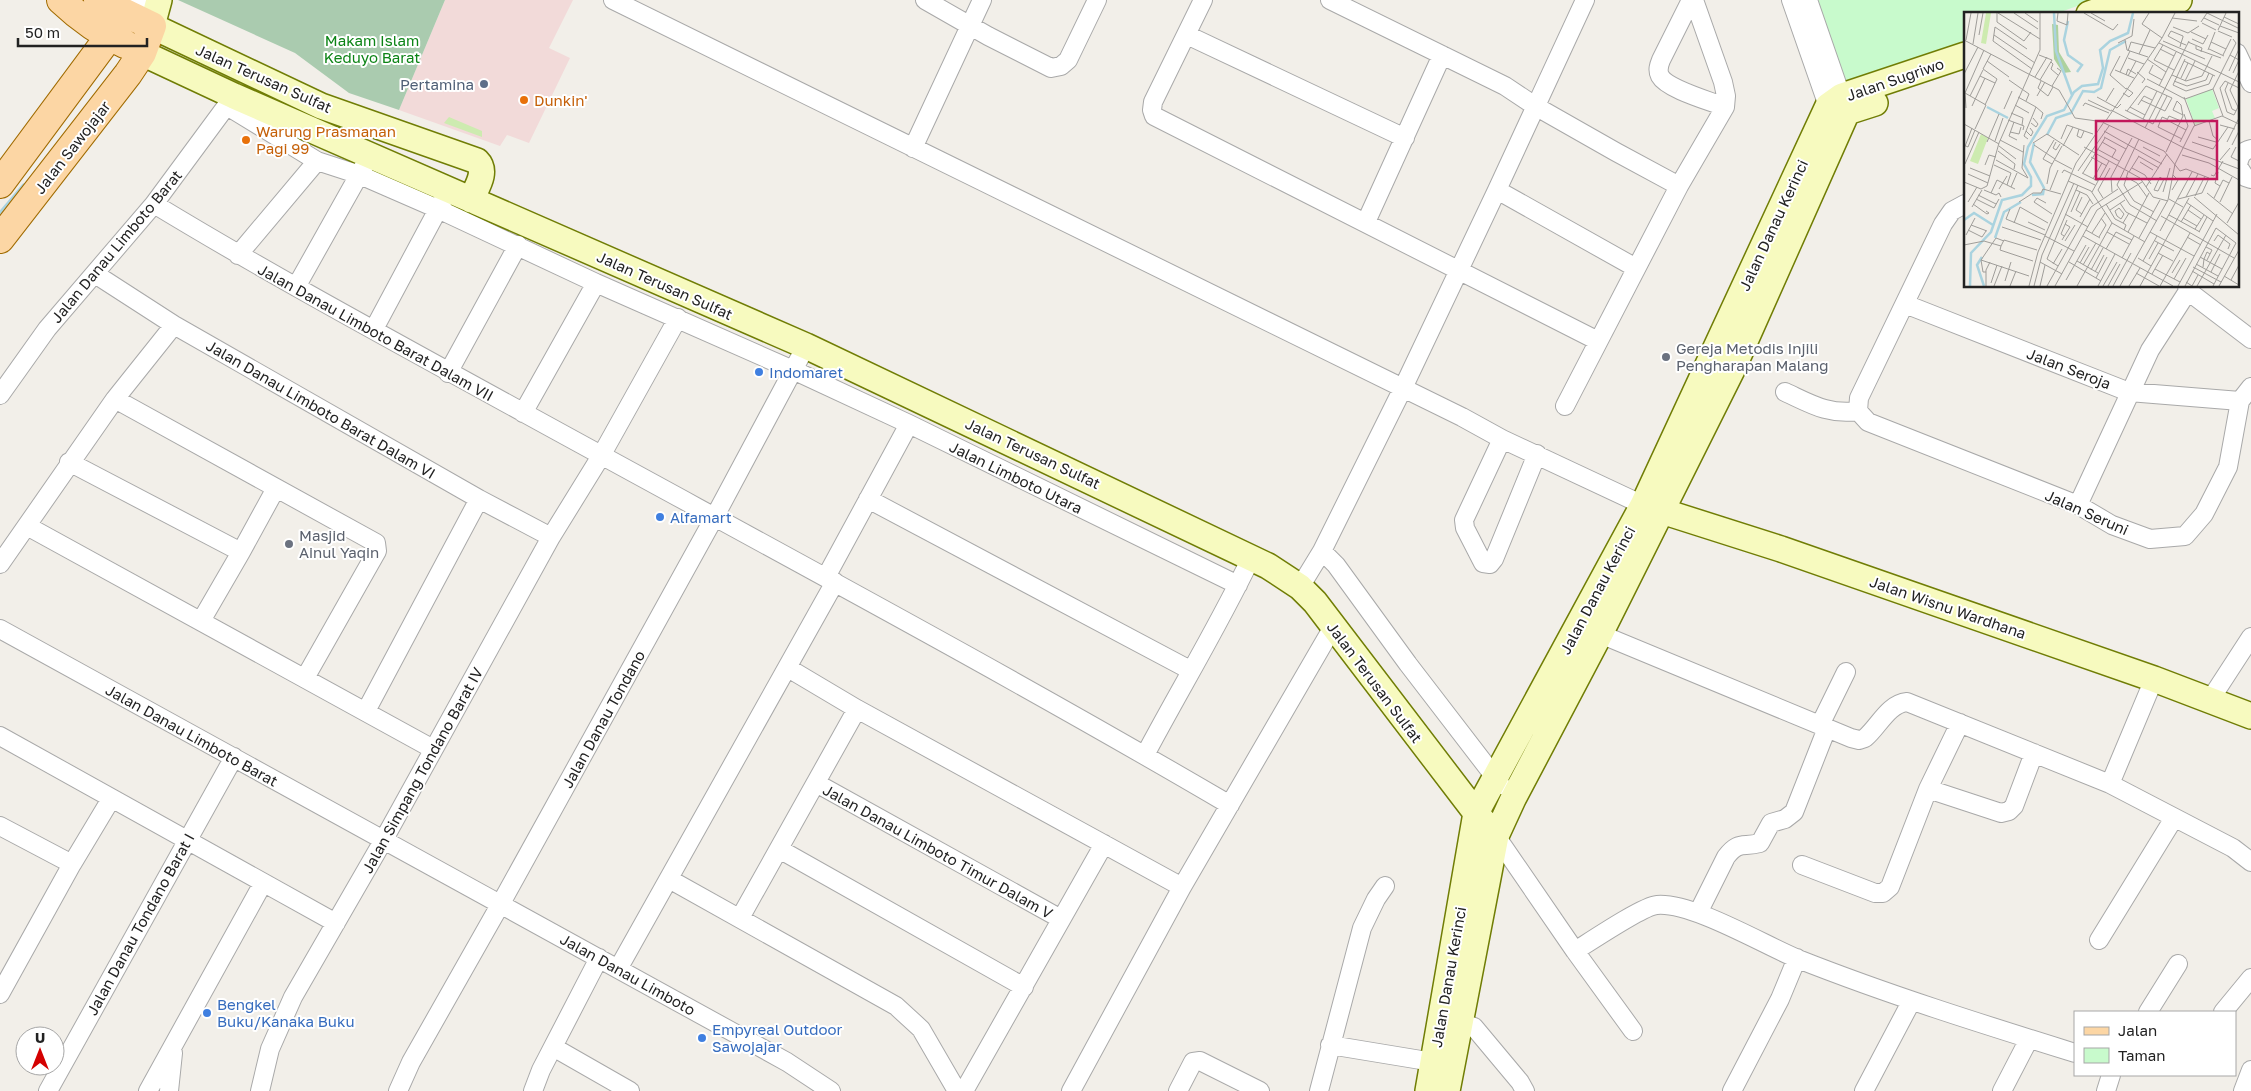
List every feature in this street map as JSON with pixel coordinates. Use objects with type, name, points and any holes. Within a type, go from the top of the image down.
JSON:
[{"type":"main road","name":"Jalan Terusan Sulfat","points":[[61,0],[75,13],[108,36],[142,53]]},
{"type":"main road","name":"Jalan Terusan Sulfat","points":[[98,0],[146,7]]},
{"type":"main road","points":[[0,184],[108,36],[146,7]]},
{"type":"main road","name":"Jalan Sawojajar","points":[[0,239],[142,53],[146,7]]},
{"type":"street","points":[[613,0],[1502,439],[1652,509]]},
{"type":"street","points":[[925,0],[1052,68],[1060,66],[1068,60],[1097,0]]},
{"type":"street","points":[[913,148],[982,0]]},
{"type":"street","points":[[1202,0],[1187,36],[1153,102],[1152,110],[1154,116],[1598,341]]},
{"type":"street","points":[[1330,0],[1505,86],[1535,106],[1680,186]]},
{"type":"street","points":[[1693,0],[1661,60],[1658,69],[1660,76],[1667,84],[1725,107]]},
{"type":"street","points":[[1565,406],[1636,268],[1725,107],[1726,96],[1723,82],[1693,0]]},
{"type":"street","points":[[1791,0],[1839,105]]},
{"type":"street","points":[[1808,0],[1839,105]]},
{"type":"street","points":[[2145,12],[2179,0]]},
{"type":"street","points":[[1300,587],[1322,551],[1497,190],[1580,2]]},
{"type":"street","name":"Jalan Terusan Sulfat","points":[[146,7],[321,106],[477,161],[482,166],[483,171],[471,200]]},
{"type":"street","points":[[1187,36],[1404,138]]},
{"type":"street","name":"Jalan Terusan Sulfat","points":[[142,53],[230,101],[310,129],[364,165],[443,199],[471,200],[491,221],[685,294],[806,346],[1268,566],[1300,587],[1315,602],[1476,813],[1496,836]]},
{"type":"street","points":[[1366,222],[1442,55]]},
{"type":"street","name":"Jalan Sugriwo","points":[[1839,105],[1964,55]]},
{"type":"street","points":[[2238,55],[2251,83]]},
{"type":"street","name":"Jalan Sugriwo","points":[[1839,105],[1964,72]]},
{"type":"street","points":[[230,101],[317,161],[364,165],[296,287]]},
{"type":"street","name":"Jalan Danau Limboto Barat","points":[[0,395],[47,330],[154,204],[230,101]]},
{"type":"street","name":"Jalan Danau Kerinci","points":[[1447,1091],[1450,1019],[1476,813],[1734,366],[1839,105]]},
{"type":"street","points":[[310,129],[321,106]]},
{"type":"street","points":[[2251,149],[2240,156],[2238,166],[2245,177],[2251,179]]},
{"type":"street","points":[[238,255],[317,161]]},
{"type":"street","points":[[1497,190],[1636,268]]},
{"type":"street","points":[[374,330],[443,199]]},
{"type":"street","name":"Jalan Limboto Utara","points":[[443,199],[491,221],[518,245],[596,283],[676,317],[909,424],[1238,585]]},
{"type":"street","name":"Jalan Danau Limboto Barat Dalam VII","points":[[154,204],[238,255],[448,373],[831,580],[1145,755],[1230,805]]},
{"type":"street","points":[[1785,392],[1813,406],[1842,413],[1858,411],[1859,398],[1943,224],[1952,211],[1964,205]]},
{"type":"street","points":[[448,373],[518,245]]},
{"type":"street","name":"Jalan Danau Limboto Barat Dalam VI","points":[[95,274],[174,325],[551,538]]},
{"type":"street","points":[[523,413],[596,283]]},
{"type":"street","points":[[2078,505],[2150,350],[2187,289],[2251,339]]},
{"type":"street","name":"Jalan Simpang Tondano Barat IV","points":[[260,1091],[270,1049],[293,997],[383,841],[551,538],[601,456],[676,317],[685,294]]},
{"type":"street","name":"Jalan Seroja","points":[[1906,304],[2129,392],[2240,401]]},
{"type":"street","points":[[0,564],[69,462],[115,399],[174,325]]},
{"type":"street","name":"Jalan Danau Tondano","points":[[398,1091],[411,1062],[714,518],[806,346]]},
{"type":"street","points":[[2240,401],[2251,387]]},
{"type":"street","points":[[115,399],[376,544],[377,550],[305,678]]},
{"type":"street","name":"Jalan Seruni","points":[[1858,411],[1868,422],[2078,505],[2112,525],[2150,539],[2185,536],[2204,514],[2228,467],[2240,401]]},
{"type":"street","points":[[618,969],[788,668],[868,499],[909,424]]},
{"type":"street","points":[[1502,439],[1464,520],[1465,528],[1483,563],[1486,565],[1490,564],[1494,559],[1537,454]]},
{"type":"street","points":[[69,462],[241,552]]},
{"type":"street","points":[[1041,489],[1054,463]]},
{"type":"street","points":[[201,622],[276,488]]},
{"type":"street","points":[[366,711],[479,499]]},
{"type":"street","points":[[868,499],[1190,670]]},
{"type":"street","name":"Jalan Danau Kerinci","points":[[1428,1091],[1433,1062],[1450,1019],[1496,836],[1513,799],[1600,634],[1652,509]]},
{"type":"street","name":"Jalan Wisnu Wardhana","points":[[1652,509],[1781,549],[2154,679],[2251,716]]},
{"type":"street","points":[[27,526],[433,749]]},
{"type":"street","points":[[1322,551],[1336,565],[1408,664],[1495,779],[1513,799]]},
{"type":"street","points":[[1145,755],[1190,670],[1232,599],[1252,558]]},
{"type":"street","points":[[1071,1091],[1182,887],[1333,627]]},
{"type":"street","name":"Jalan Danau Limboto Barat","points":[[0,629],[500,905]]},
{"type":"street","points":[[1600,634],[1823,727],[1859,740],[1870,733],[1899,703],[1908,702],[2110,784],[2233,848],[2251,862]]},
{"type":"street","points":[[2210,700],[2251,637]]},
{"type":"street","points":[[788,668],[1182,887]]},
{"type":"street","points":[[1698,913],[1726,857],[1732,849],[1741,844],[1760,843],[1771,823],[1785,819],[1794,812],[1823,727],[1846,672]]},
{"type":"street","points":[[2110,784],[2154,679]]},
{"type":"street","points":[[740,918],[857,708]]},
{"type":"street","points":[[1802,866],[1876,893],[1883,893],[1890,887],[1928,789],[1960,723]]},
{"type":"street","points":[[0,736],[186,841],[336,922]]},
{"type":"street","points":[[1928,789],[2006,813],[2014,806],[2034,753]]},
{"type":"street","name":"Jalan Danau Tondano Barat I","points":[[48,1091],[234,757]]},
{"type":"street","name":"Jalan Danau Limboto Timur Dalam V","points":[[816,783],[1061,918]]},
{"type":"street","points":[[0,994],[72,864],[111,799]]},
{"type":"street","points":[[2099,940],[2174,818]]},
{"type":"street","points":[[1,829],[72,864]]},
{"type":"street","points":[[1496,836],[1633,1031]]},
{"type":"street","points":[[964,1091],[1104,844]]},
{"type":"street","points":[[779,849],[1024,988]]},
{"type":"street","points":[[669,879],[896,1006],[921,1029],[957,1091]]},
{"type":"street","points":[[148,1091],[263,883]]},
{"type":"street","points":[[1318,1091],[1362,928],[1376,899],[1385,886]]},
{"type":"street","name":"Jalan Danau Limboto","points":[[500,905],[812,1076],[832,1091]]},
{"type":"street","points":[[1575,951],[1648,907],[1672,906],[1698,913],[1797,958],[1911,1002],[2074,1053]]},
{"type":"street","points":[[533,1091],[553,1047],[599,958]]},
{"type":"street","points":[[1732,1091],[1780,998],[1797,958]]},
{"type":"street","points":[[2149,1011],[2178,964]]},
{"type":"street","points":[[2224,1011],[2251,978]]},
{"type":"street","points":[[1864,1091],[1911,1002]]},
{"type":"street","points":[[1450,1019],[1474,1027],[1520,1082],[1525,1091]]},
{"type":"street","points":[[2002,1091],[2028,1039]]},
{"type":"street","points":[[1330,1044],[1433,1062]]},
{"type":"street","points":[[169,1091],[174,1045]]},
{"type":"street","points":[[553,1047],[610,1086],[630,1091]]},
{"type":"street","points":[[1178,1091],[1193,1062],[1200,1061],[1260,1091]]},
{"type":"street","points":[[2243,1091],[2251,1070]]},
{"type":"street","points":[[2106,1091],[2111,1076]]},
{"type":"shaded area","name":"Pertamina","points":[[445,0],[573,0],[549,48],[570,58],[529,143],[507,135],[500,146],[399,110]]},
{"type":"green space","name":"Makam Islam Keduyo Barat","points":[[178,0],[445,0],[399,110],[349,93],[295,53]]},
{"type":"green space","points":[[1816,0],[2094,0],[2061,12],[1964,12],[1964,45],[1854,83],[1842,78]]},
{"type":"green space","points":[[449,117],[482,131],[482,137],[444,123]]},
{"type":"waterway","points":[[0,214],[24,186]]},
{"type":"place","name":"Pertamina","points":[[484,84]]},
{"type":"place","name":"Dunkin'","points":[[524,100]]},
{"type":"place","name":"Warung Prasmanan Pagi 99","points":[[246,140]]},
{"type":"place","name":"Gereja Metodis Injili Pengharapan Malang","points":[[1666,357]]},
{"type":"place","name":"Indomaret","points":[[759,372]]},
{"type":"place","name":"Alfamart","points":[[660,517]]},
{"type":"place","name":"Masjid Ainul Yaqin","points":[[289,544]]},
{"type":"place","name":"Bengkel Buku/Kanaka Buku","points":[[207,1013]]},
{"type":"place","name":"Empyreal Outdoor Sawojajar","points":[[702,1038]]}]
